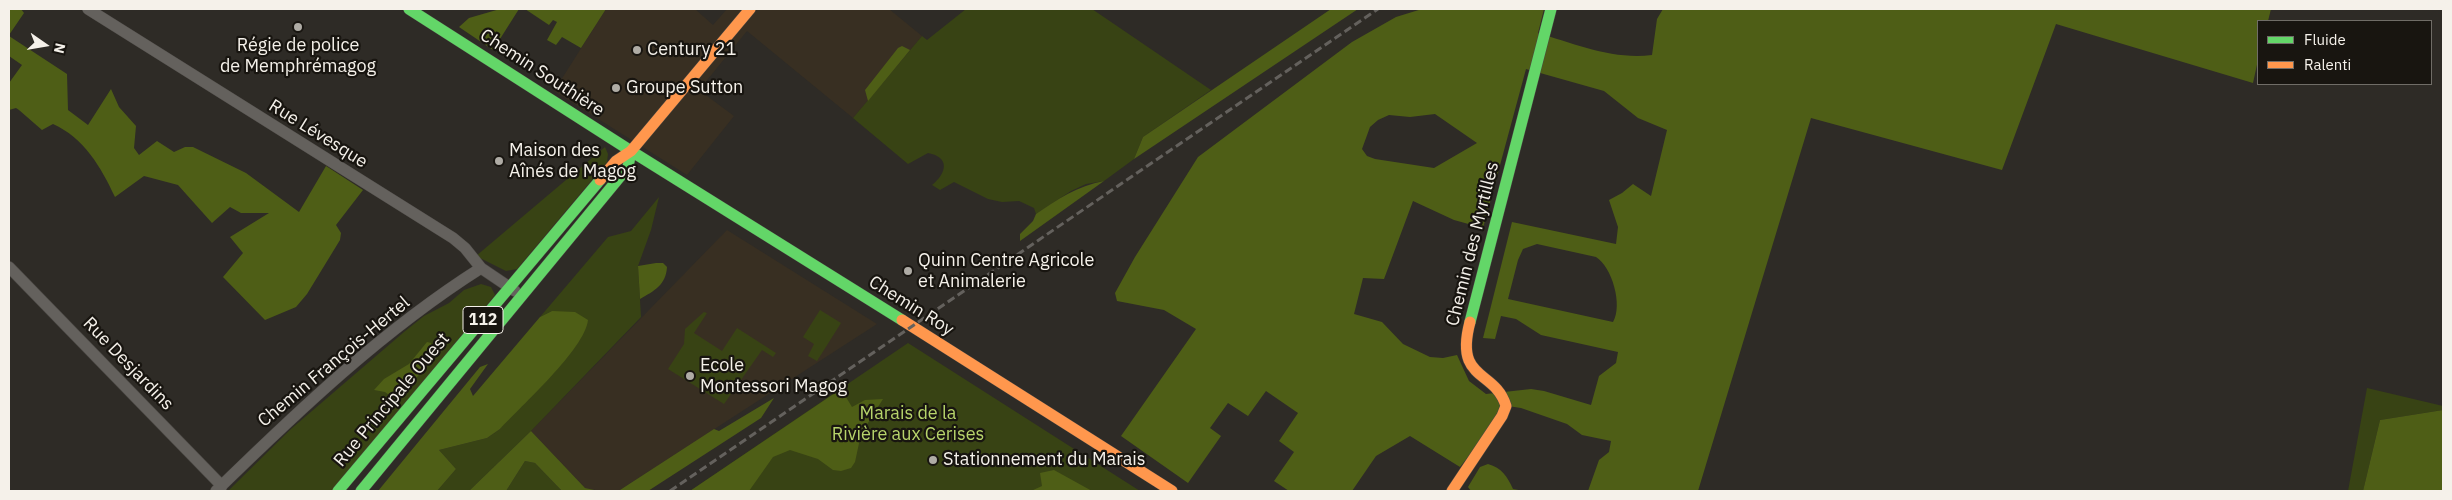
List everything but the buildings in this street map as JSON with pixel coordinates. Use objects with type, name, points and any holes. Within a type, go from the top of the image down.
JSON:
[{"type":"street","name":"Rue Lévesque","points":[[88,9],[453,238],[465,248],[481,268],[522,296]]},
{"type":"street","name":"Chemin Southière","points":[[409,9],[631,151]]},
{"type":"street","name":"Rue Principale Ouest","points":[[338,491],[616,161],[631,151],[750,9]]},
{"type":"street","name":"Chemin des Myrtilles","points":[[1452,491],[1502,416],[1506,406],[1500,392],[1480,378],[1471,366],[1466,351],[1466,336],[1552,9]]},
{"type":"street","name":"Rue Principale Ouest","points":[[362,491],[628,167],[631,151]]},
{"type":"street","name":"Chemin Roy","points":[[631,151],[714,201],[1172,491]]},
{"type":"street","name":"Rue Desjardins","points":[[9,267],[219,488]]},
{"type":"street","name":"Chemin François-Hertel","points":[[219,488],[352,365],[410,319],[481,268]]},
{"type":"shaded area","points":[[606,9],[695,9],[713,25],[727,9],[889,9],[922,36],[853,118],[747,31],[699,90],[734,116],[687,175],[554,91]]},
{"type":"shaded area","name":"Ecole Montessori Magog","points":[[727,230],[877,324],[620,490],[599,491],[585,488],[531,431]]},
{"type":"green space","points":[[9,9],[21,9],[24,13],[9,35]]},
{"type":"green space","points":[[500,9],[519,9],[493,50],[459,27],[469,18]]},
{"type":"green space","points":[[525,9],[606,9],[581,48],[562,37],[556,45],[547,40],[557,22],[553,20],[549,25]]},
{"type":"green space","points":[[966,9],[1092,9],[1211,90],[1143,137],[1134,159],[1104,181],[1086,184],[1071,191],[1036,214],[1034,208],[1019,201],[1002,202],[988,199],[954,182],[940,190],[932,185],[941,176],[943,171],[944,166],[940,158],[928,153],[908,164],[853,118],[922,36],[927,40]]},
{"type":"green space","points":[[1331,9],[1358,9],[1134,159],[1143,137]]},
{"type":"green space","points":[[1422,9],[1544,9],[1538,33],[1594,50],[1637,56],[1652,55],[1657,19],[1663,9],[2271,9],[2268,20],[2257,20],[2257,65],[2253,83],[2056,24],[2002,170],[1811,118],[1698,491],[1588,491],[1599,460],[1609,452],[1611,441],[1582,435],[1567,424],[1521,408],[1508,406],[1460,467],[1410,436],[1376,456],[1352,491],[1289,491],[1274,481],[1294,452],[1279,441],[1298,413],[1266,391],[1248,416],[1228,403],[1210,428],[1221,436],[1188,483],[1121,436],[1196,329],[1164,310],[1117,301],[1115,293],[1135,257],[1198,157],[1352,42],[1396,17]],"holes":[[[1526,69],[1604,91],[1638,118],[1667,130],[1651,196],[1633,184],[1609,200],[1618,227],[1616,244],[1512,222],[1483,338],[1495,339],[1501,316],[1516,319],[1541,335],[1618,352],[1616,363],[1599,376],[1591,405],[1531,389],[1486,394],[1469,381],[1457,355],[1443,358],[1430,357],[1403,344],[1382,322],[1354,314],[1363,278],[1384,279],[1413,201],[1454,220],[1483,228]],[[1435,114],[1477,143],[1434,168],[1375,159],[1367,156],[1362,149],[1370,127],[1378,120],[1389,115],[1410,117]],[[1537,244],[1596,257],[1602,262],[1611,277],[1616,297],[1616,315],[1613,322],[1508,299],[1518,260],[1523,249]]]},
{"type":"green space","points":[[9,36],[67,74],[68,110],[88,125],[111,89],[119,107],[136,126],[134,148],[139,155],[157,141],[174,152],[185,147],[193,147],[246,173],[299,212],[326,166],[363,190],[336,225],[341,233],[340,240],[307,294],[296,307],[265,320],[223,277],[243,253],[230,237],[269,213],[241,213],[230,207],[212,223],[178,185],[144,176],[115,197],[97,164],[83,145],[74,137],[53,124],[42,130],[16,108],[9,110],[9,83],[22,65],[9,56]]},
{"type":"green space","points":[[902,46],[910,50],[868,101],[865,90],[898,48]]},
{"type":"green space","points":[[605,147],[608,154],[607,162],[517,269],[506,271],[476,256]]},
{"type":"green space","points":[[1104,181],[1020,241],[1020,234],[1033,221],[1036,214],[1076,190]]},
{"type":"green space","points":[[659,197],[651,230],[638,266],[641,317],[531,431],[469,491],[437,491],[456,469],[439,450],[487,438],[500,429],[552,311],[540,317],[608,237],[631,231]]},
{"type":"green space","points":[[663,263],[667,267],[662,283],[640,299],[638,266]]},
{"type":"green space","points":[[481,284],[491,287],[495,295],[332,491],[228,491],[291,429],[404,332],[424,316],[449,303],[464,290]]},
{"type":"green space","points":[[820,310],[841,323],[817,361],[808,356],[814,344],[803,337]]},
{"type":"green space","points":[[552,311],[575,312],[588,320],[576,346],[551,377],[500,429],[487,438],[439,450],[456,469],[437,491],[378,491],[480,367],[488,364],[470,389],[473,396],[540,317]]},
{"type":"green space","points":[[704,312],[707,313],[694,333],[722,351],[737,328],[776,353],[773,357],[762,350],[724,404],[668,369],[684,344],[685,329]]},
{"type":"green space","points":[[427,342],[431,343],[433,358],[397,401],[385,392],[374,390],[384,379],[409,364]]},
{"type":"green space","name":"Marais de la Rivière aux Cerises","points":[[908,343],[1140,491],[690,491]]},
{"type":"green space","points":[[2367,388],[2443,406],[2443,410],[2380,420],[2363,491],[2348,491]]},
{"type":"green space","points":[[841,389],[852,407],[865,400],[883,399],[861,434],[855,462],[851,468],[841,471],[833,470],[818,459],[790,450],[773,457],[749,491],[690,491]]},
{"type":"green space","points":[[774,398],[761,418],[648,491],[615,491],[620,490],[714,429],[719,431]]},
{"type":"green space","points":[[2443,410],[2443,491],[2363,491],[2380,420]]},
{"type":"green space","points":[[531,431],[585,488],[599,491],[562,491],[535,463],[525,461],[506,491],[469,491]]},
{"type":"green space","points":[[525,461],[535,463],[562,491],[506,491]]},
{"type":"green space","points":[[1488,464],[1504,473],[1513,489],[1524,491],[1471,491],[1468,487],[1480,467]]},
{"type":"green space","points":[[1054,470],[1092,491],[1031,491],[1042,486],[1040,473]]},
{"type":"railway","points":[[670,491],[1378,9]]},
{"type":"traffic: fast","points":[[409,9],[631,151],[902,320]]},
{"type":"traffic: fast","points":[[1470,322],[1551,9]]},
{"type":"traffic: fast","points":[[361,491],[628,167],[631,151]]},
{"type":"traffic: fast","points":[[338,491],[600,180]]},
{"type":"traffic: slow","points":[[600,180],[616,161],[631,151],[750,9]]},
{"type":"traffic: slow","points":[[902,320],[1172,491]]},
{"type":"traffic: slow","points":[[1452,491],[1502,416],[1506,406],[1501,394],[1471,365],[1467,355],[1470,322]]},
{"type":"place","name":"Régie de police de Memphrémagog","points":[[298,27]]},
{"type":"place","name":"Century 21","points":[[637,50]]},
{"type":"place","name":"Groupe Sutton","points":[[616,88]]},
{"type":"place","name":"Maison des Aînés de Magog","points":[[499,161]]},
{"type":"place","name":"Quinn Centre Agricole et Animalerie","points":[[908,271]]},
{"type":"place","name":"Ecole Montessori Magog","points":[[690,376]]},
{"type":"place","name":"Stationnement du Marais","points":[[933,460]]}]
